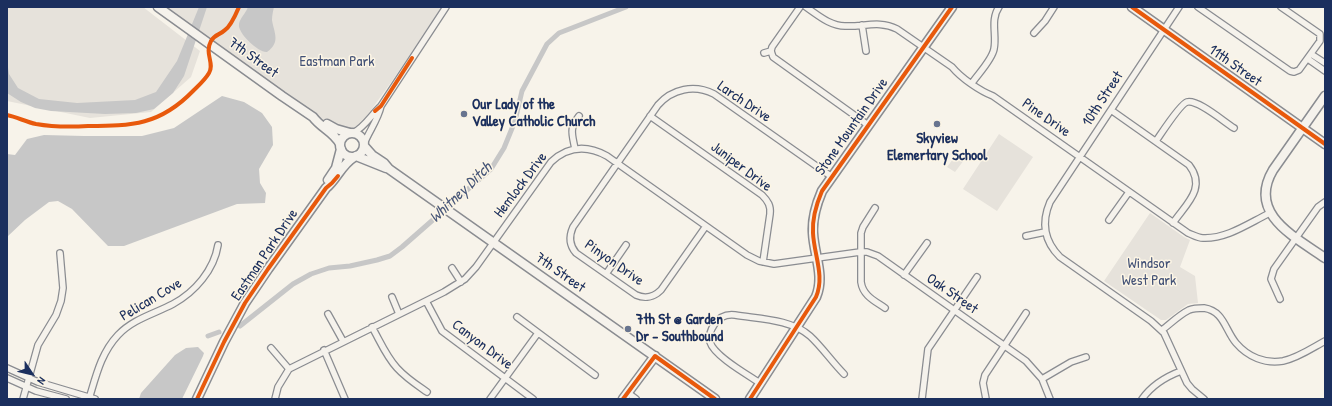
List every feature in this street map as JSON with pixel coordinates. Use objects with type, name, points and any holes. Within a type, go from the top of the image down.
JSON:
[{"type":"street","name":"7th Street","points":[[158,7],[313,118],[335,136],[340,147]]},
{"type":"street","points":[[381,106],[380,114],[368,133],[360,153],[355,157],[346,155],[340,147],[344,136],[364,125],[381,106],[446,7]]},
{"type":"street","points":[[800,7],[775,41],[771,51],[773,57],[868,125]]},
{"type":"street","name":"Pine Drive","points":[[806,7],[830,23],[844,26],[878,24],[892,26],[987,94],[993,96],[1188,233],[1198,237],[1216,237],[1229,233],[1270,213]]},
{"type":"street","name":"Stone Mountain Drive","points":[[750,399],[818,292],[820,278],[813,235],[814,215],[822,192],[952,7]]},
{"type":"street","points":[[972,83],[994,50],[994,21],[1000,7]]},
{"type":"street","points":[[1034,33],[1045,21],[1054,7]]},
{"type":"street","name":"11th Street","points":[[1132,7],[1325,144]]},
{"type":"street","name":"10th Street","points":[[1045,232],[1045,219],[1048,207],[1163,29],[1179,7]]},
{"type":"street","points":[[1198,7],[1296,75],[1323,37],[1281,7]]},
{"type":"street","points":[[862,25],[866,51]]},
{"type":"street","points":[[764,53],[771,51]]},
{"type":"street","points":[[1309,56],[1325,63]]},
{"type":"street","points":[[1309,56],[1325,71]]},
{"type":"street","name":"Larch Drive","points":[[617,164],[662,100],[673,93],[685,89],[705,90],[714,94],[832,177]]},
{"type":"street","points":[[1325,96],[1273,170],[1268,180],[1266,197],[1270,213],[1279,224],[1325,258]]},
{"type":"street","points":[[1156,141],[1188,99],[1234,128]]},
{"type":"street","points":[[1110,110],[1156,141],[1189,165],[1194,171],[1197,177],[1197,186],[1194,194],[1173,223]]},
{"type":"street","points":[[579,116],[572,126],[575,149],[588,149],[607,156],[747,255],[763,262],[774,264],[816,258]]},
{"type":"street","name":"Juniper Drive","points":[[650,116],[767,200],[771,209],[763,262]]},
{"type":"street","name":"7th Street","points":[[313,118],[319,119],[336,129],[351,133]]},
{"type":"street","points":[[351,133],[362,138],[364,145]]},
{"type":"street","name":"7th Street","points":[[364,145],[372,155],[384,163],[389,169],[440,206],[715,399]]},
{"type":"street","name":"Eastman Park Drive","points":[[326,188],[328,180],[337,163],[340,147]]},
{"type":"street","name":"Hemlock Drive","points":[[275,399],[278,387],[290,369],[324,350],[426,301],[461,282],[476,267],[551,162],[563,153],[575,149]]},
{"type":"street","name":"7th Street","points":[[355,157],[389,169]]},
{"type":"street","name":"Eastman Park Drive","points":[[198,398],[224,342],[252,293],[326,188],[332,183],[346,163],[355,157]]},
{"type":"street","name":"Pinyon Drive","points":[[617,164],[573,227],[570,237],[571,245],[576,253],[606,274],[638,296],[648,297],[655,295],[661,290],[706,226]]},
{"type":"street","points":[[1109,220],[1129,192]]},
{"type":"street","points":[[1280,299],[1271,279],[1272,274],[1318,207],[1325,202]]},
{"type":"street","points":[[876,208],[863,227],[861,234],[860,252],[862,288],[866,294],[885,308]]},
{"type":"street","points":[[1026,236],[1045,232],[1050,245],[1060,257],[1152,321],[1162,330],[1187,383],[1204,399]]},
{"type":"street","points":[[904,275],[926,243]]},
{"type":"street","name":"Pelican Cove","points":[[91,398],[99,366],[104,354],[117,336],[137,320],[173,303],[193,289],[212,265],[218,245]]},
{"type":"street","points":[[606,274],[626,245]]},
{"type":"street","name":"Oak Street","points":[[816,258],[860,252],[866,252],[878,256],[1030,364],[1042,379],[1050,399]]},
{"type":"street","points":[[23,399],[38,345],[56,315],[61,301],[63,288],[60,253]]},
{"type":"street","points":[[452,268],[461,282]]},
{"type":"street","points":[[922,399],[928,350],[977,277]]},
{"type":"street","points":[[392,297],[399,314]]},
{"type":"street","name":"Canyon Drive","points":[[426,301],[442,331],[533,399]]},
{"type":"street","points":[[1162,330],[1185,312],[1195,308],[1202,308],[1211,310],[1219,315],[1237,344],[1247,353],[1258,359],[1283,361],[1325,341]]},
{"type":"street","points":[[986,399],[983,383],[985,375],[1026,313]]},
{"type":"street","points":[[328,314],[343,341]]},
{"type":"street","points":[[760,383],[715,352],[709,338],[715,323],[721,317],[735,315],[786,324],[796,328],[811,337],[844,374]]},
{"type":"street","points":[[517,317],[595,375]]},
{"type":"street","points":[[372,327],[385,352],[397,368],[407,378],[427,392]]},
{"type":"street","points":[[490,399],[538,333]]},
{"type":"street","points":[[271,348],[290,369]]},
{"type":"street","points":[[324,350],[346,399]]},
{"type":"street","points":[[636,399],[626,396],[655,356]]},
{"type":"street","points":[[1042,379],[1071,362],[1086,357]]},
{"type":"street","points":[[7,368],[28,378],[91,398]]},
{"type":"street","points":[[1142,399],[1159,382],[1181,371]]},
{"type":"street","points":[[7,378],[26,387],[66,399]]},
{"type":"green space","points":[[7,7],[143,7],[200,51],[191,77],[151,112],[90,118],[7,101]]},
{"type":"green space","name":"Eastman Park","points":[[165,7],[442,7],[353,135],[348,136],[268,82]]},
{"type":"green space","points":[[999,134],[1033,157],[997,211],[963,189]]},
{"type":"green space","points":[[956,155],[964,160],[955,172],[947,167]]},
{"type":"green space","name":"Windsor West Park","points":[[1150,213],[1190,240],[1180,267],[1195,276],[1198,303],[1188,304],[1166,320],[1161,320],[1104,281]]},
{"type":"shaded area","points":[[199,7],[207,7],[184,76],[173,93],[154,109],[136,113],[105,114],[51,111],[35,108],[21,102],[7,93],[7,61],[9,74],[18,88],[39,99],[77,103],[135,100],[156,92],[177,61]]},
{"type":"shaded area","points":[[248,7],[274,7],[272,20],[276,37],[274,45],[267,52],[259,49],[249,42],[239,28],[239,24]]},
{"type":"shaded area","points":[[222,96],[244,102],[262,113],[272,127],[273,145],[259,169],[260,183],[266,193],[265,203],[237,204],[124,246],[108,246],[72,209],[58,201],[49,202],[25,220],[7,237],[7,154],[15,155],[27,139],[44,135],[142,136],[174,128]]},
{"type":"shaded area","points":[[198,347],[204,353],[182,399],[139,399],[141,393],[175,355],[186,348]]},
{"type":"waterway","name":"Whitney Ditch","points":[[240,326],[293,284],[311,274],[329,268],[350,266],[377,260],[390,256],[402,247],[491,169],[504,148],[515,121],[522,91],[547,44],[559,33],[626,7]]},
{"type":"waterway","name":"Whitney Ditch","points":[[208,336],[219,332]]},
{"type":"cycle path","points":[[7,115],[36,124],[69,127],[132,124],[157,117],[169,111],[181,102],[206,78],[211,69],[209,54],[209,46],[211,41],[229,26],[239,7]]},
{"type":"cycle path","points":[[750,399],[816,297],[819,273],[813,233],[813,222],[816,206],[822,191],[952,7]]},
{"type":"cycle path","points":[[1132,7],[1325,144]]},
{"type":"cycle path","points":[[375,111],[381,106],[412,58]]},
{"type":"cycle path","points":[[197,399],[224,342],[245,303],[326,188],[338,176]]},
{"type":"cycle path","points":[[623,399],[655,356],[715,399]]},
{"type":"place","name":"Our Lady of the Valley Catholic Church","points":[[464,114]]},
{"type":"place","name":"Skyview Elemertary School","points":[[937,124]]},
{"type":"place","name":"7th St @ Garden Dr - Southbound","points":[[628,329]]}]
